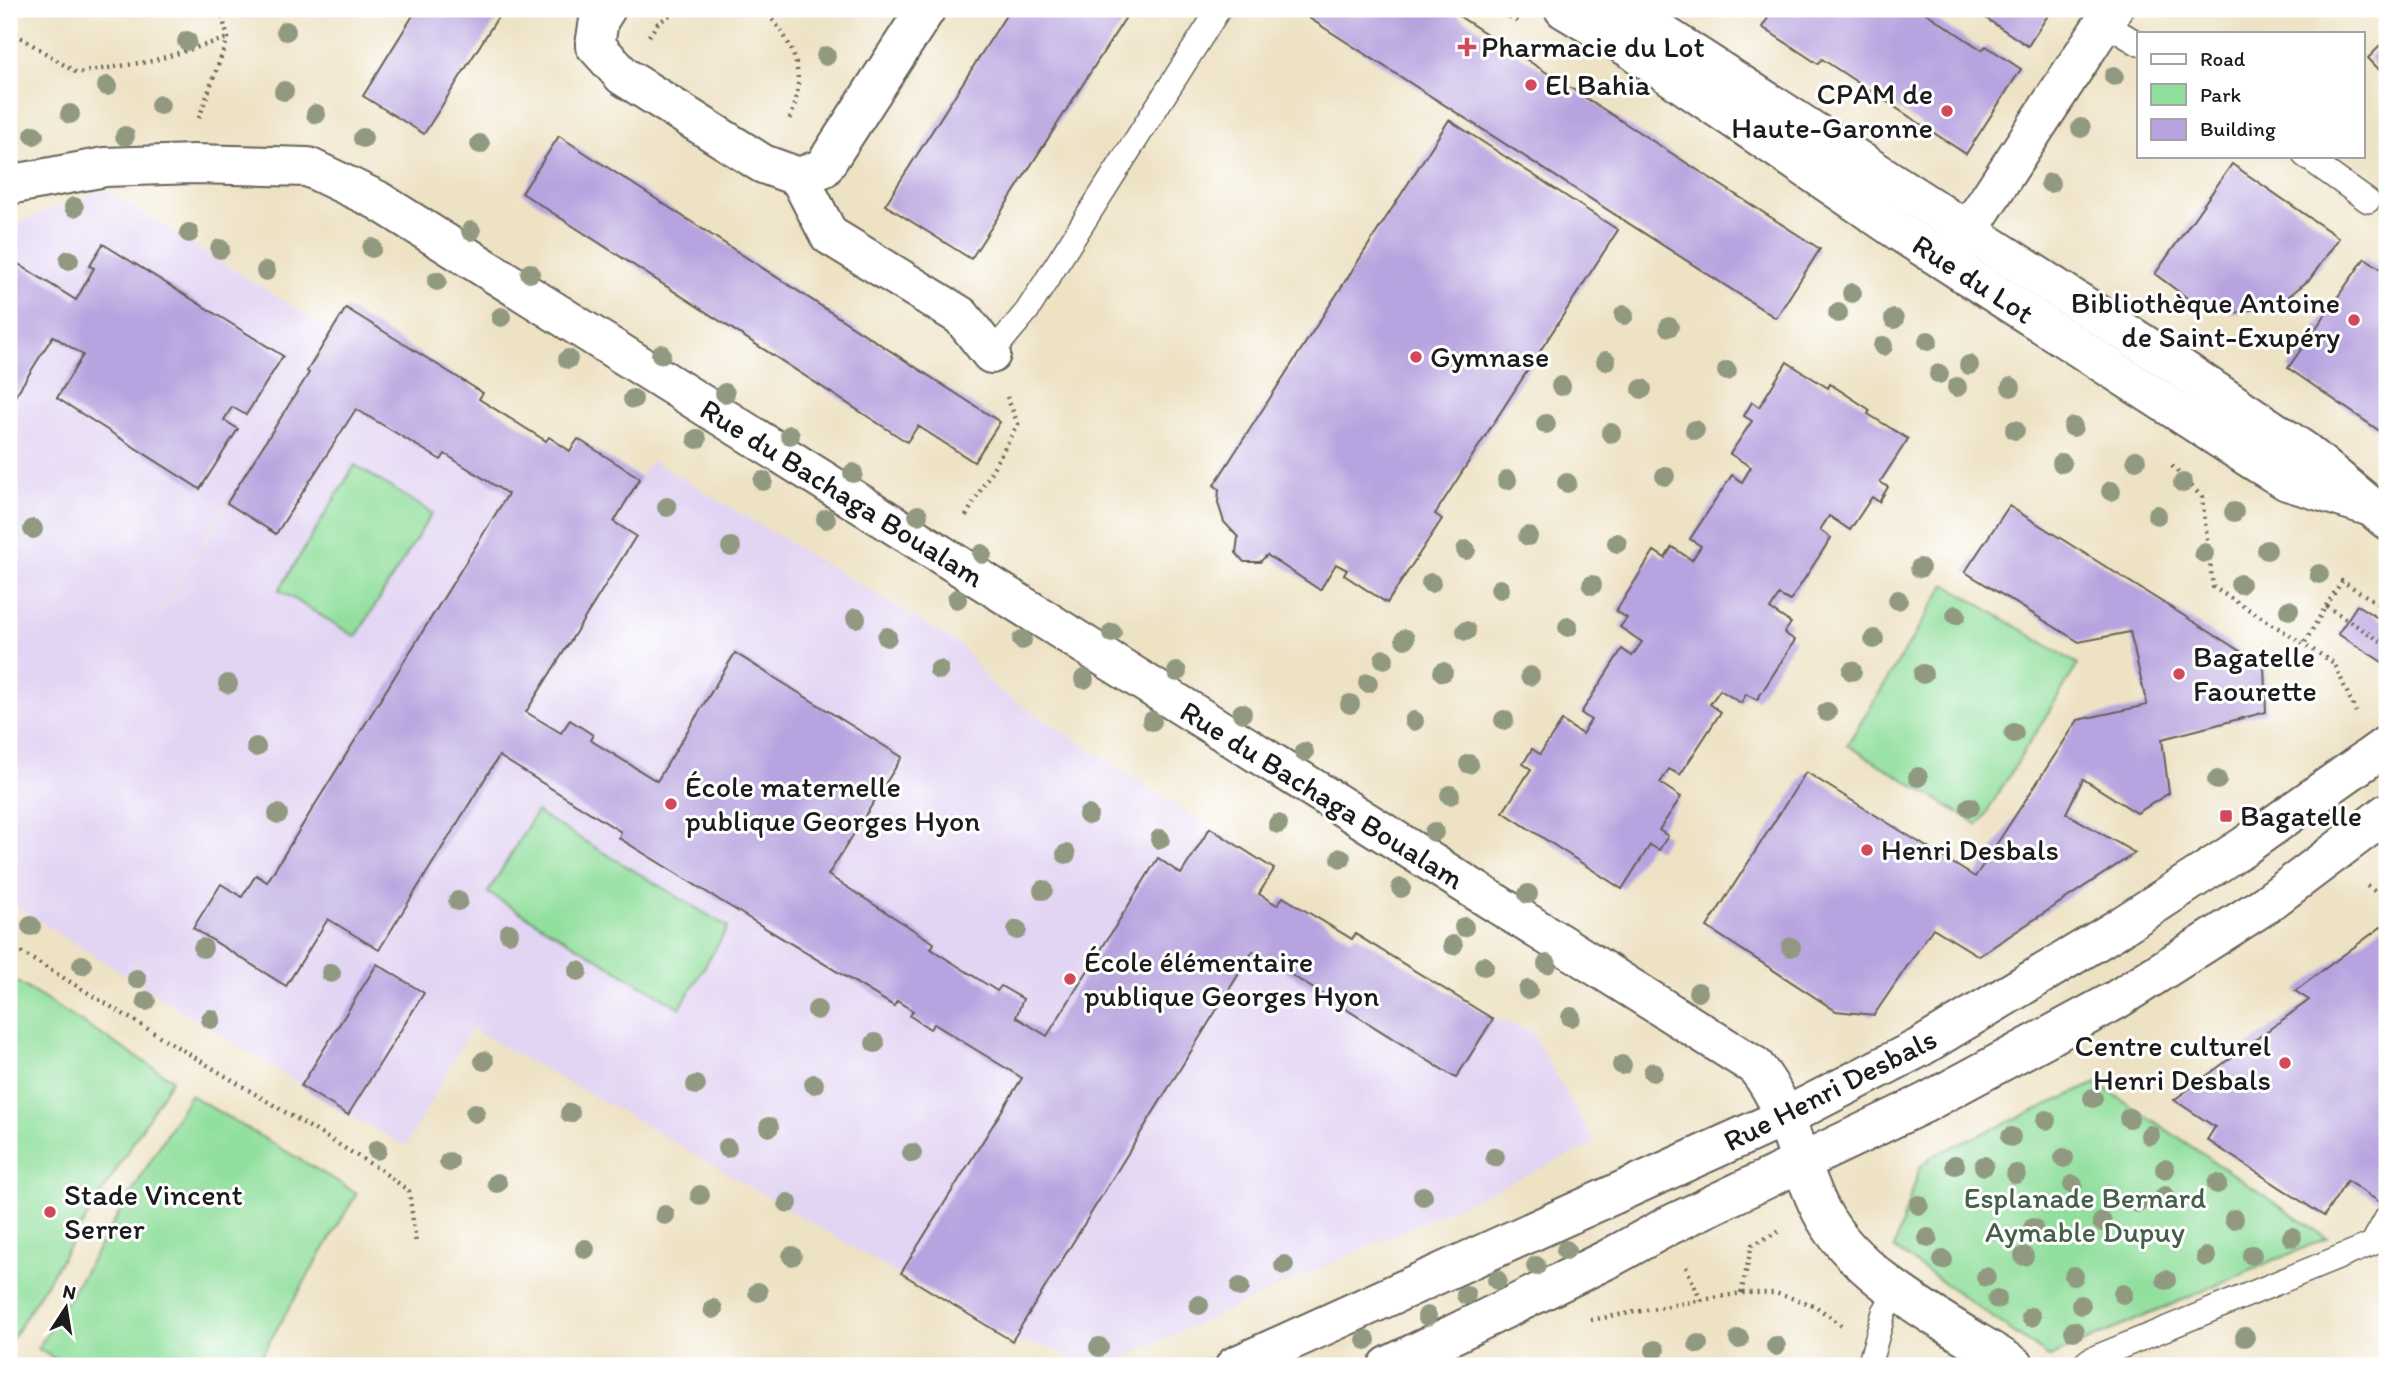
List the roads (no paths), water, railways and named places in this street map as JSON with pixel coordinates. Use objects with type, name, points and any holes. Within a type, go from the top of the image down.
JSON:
[{"type":"street","points":[[606,9],[599,20],[595,45],[623,76],[763,164],[799,177],[823,168],[926,9]]},
{"type":"street","name":"Rue du Lot","points":[[1564,9],[1640,23],[1969,229],[2304,452],[2376,513]]},
{"type":"street","points":[[1947,263],[2109,16]]},
{"type":"street","name":"Rue du Lot","points":[[1640,23],[1947,263],[2287,481],[2376,513]]},
{"type":"street","name":"Rue du Bachaga Boualam","points":[[9,185],[105,167],[194,164],[308,167],[377,200],[1755,1066],[1772,1085],[1792,1140],[1834,1232],[1878,1277],[2015,1366]]},
{"type":"street","points":[[799,177],[828,235],[961,316],[990,354]]},
{"type":"street","name":"Rue Henri Desbals","points":[[1388,1366],[1792,1140],[1919,1048],[2118,929],[2246,845],[2375,735]]},
{"type":"street","name":"Rue Henri Desbals","points":[[1234,1366],[1792,1140],[1925,1103],[2116,1000],[2265,905],[2387,813]]},
{"type":"lane","points":[[990,354],[1027,311],[1219,9]]},
{"type":"lane","points":[[2109,16],[2137,42]]},
{"type":"lane","points":[[2308,158],[2368,201]]},
{"type":"lane","points":[[2082,1366],[2089,1360],[2372,1244],[2387,1217]]},
{"type":"lane","points":[[1872,1358],[1884,1312],[1898,1290]]},
{"type":"place","name":"Pharmacie du Lot","points":[[1467,47]]},
{"type":"place","name":"El Bahia","points":[[1531,85]]},
{"type":"place","name":"CPAM de Haute-Garonne","points":[[1947,111]]},
{"type":"place","name":"Bibliothèque Antoine de Saint-Exupéry","points":[[2354,320]]},
{"type":"place","name":"Gymnase","points":[[1416,357]]},
{"type":"place","name":"Bagatelle Faourette","points":[[2179,674]]},
{"type":"place","name":"École maternelle publique Georges Hyon","points":[[671,804]]},
{"type":"place","name":"Bagatelle","points":[[2226,816]]},
{"type":"place","name":"Henri Desbals","points":[[1867,850]]},
{"type":"place","name":"École élémentaire publique Georges Hyon","points":[[1070,979]]},
{"type":"place","name":"Centre culturel Henri Desbals","points":[[2285,1063]]},
{"type":"place","name":"Stade Vincent Serrer","points":[[50,1212]]},
{"type":"park label","name":"Esplanade Bernard Aymable Dupuy","points":[[2085,1215]]}]
